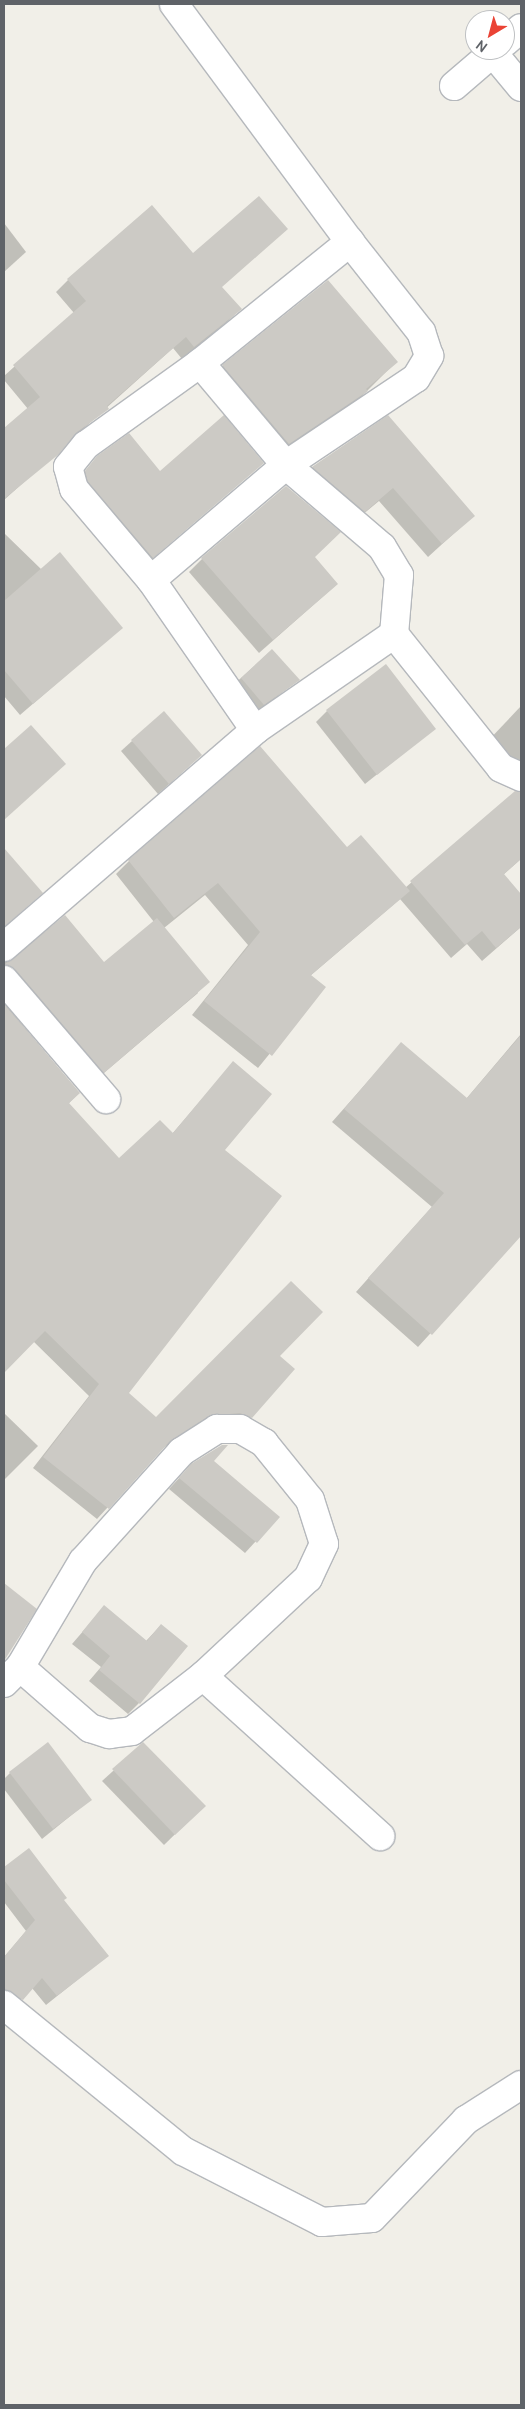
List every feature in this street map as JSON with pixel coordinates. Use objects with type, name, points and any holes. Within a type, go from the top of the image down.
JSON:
[{"type":"street","points":[[152,580],[286,464],[416,378],[429,356],[421,332],[350,242],[174,4]]},
{"type":"street","points":[[454,86],[484,60]]},
{"type":"street","points":[[505,60],[521,87]]},
{"type":"street","points":[[255,730],[152,580],[74,489],[68,466],[86,444],[200,363],[350,242]]},
{"type":"street","points":[[200,363],[286,464],[382,547],[399,575],[394,634],[501,768],[521,777]]},
{"type":"street","points":[[4,948],[255,730],[394,634]]},
{"type":"street","points":[[4,980],[106,1099]]},
{"type":"street","points":[[217,1429],[240,1429],[264,1443],[310,1500],[324,1544],[308,1578],[203,1676],[132,1731],[109,1734],[90,1728],[12,1675],[83,1561],[181,1452],[217,1429]]},
{"type":"street","points":[[203,1676],[380,1836]]},
{"type":"street","points":[[4,2005],[183,2150],[322,2222],[372,2218],[466,2120],[521,2086]]},
{"type":"building","points":[[259,196],[288,229],[222,287],[242,309],[194,347],[186,337],[107,406],[109,409],[77,432],[59,454],[4,499],[4,428],[40,397],[13,365],[86,301],[67,279],[152,205],[193,253]]},
{"type":"building","points":[[328,280],[398,362],[366,389],[368,391],[289,444],[222,365]]},
{"type":"building","points":[[224,415],[264,463],[153,558],[88,482],[85,471],[97,456],[129,433],[160,471]]},
{"type":"building","points":[[388,415],[475,516],[442,544],[393,488],[365,512],[312,467]]},
{"type":"building","points":[[286,486],[341,532],[315,557],[338,584],[273,640],[201,558]]},
{"type":"building","points":[[60,552],[123,628],[33,704],[4,670],[4,601]]},
{"type":"building","points":[[272,649],[300,680],[264,705],[241,678]]},
{"type":"building","points":[[386,664],[436,729],[377,775],[326,710]]},
{"type":"building","points":[[164,711],[202,755],[169,784],[131,740]]},
{"type":"building","points":[[31,725],[66,764],[4,820],[4,749]]},
{"type":"building","points":[[260,746],[347,847],[361,835],[410,891],[311,975],[326,987],[272,1056],[204,1001],[260,932],[218,883],[174,918],[128,860]]},
{"type":"building","points":[[515,791],[521,792],[521,859],[504,874],[521,894],[521,927],[496,948],[482,931],[465,945],[410,881]]},
{"type":"building","points":[[4,848],[43,893],[4,927]]},
{"type":"building","points":[[65,915],[104,962],[157,918],[210,982],[104,1073],[16,970],[4,965]]},
{"type":"building","points":[[4,1004],[80,1093],[69,1103],[119,1158],[160,1120],[173,1133],[233,1061],[272,1094],[225,1150],[282,1196],[129,1393],[156,1417],[291,1281],[323,1312],[280,1356],[295,1369],[252,1418],[240,1413],[209,1416],[170,1441],[109,1509],[43,1457],[99,1384],[45,1331],[4,1373]]},
{"type":"building","points":[[521,1035],[521,1236],[432,1335],[368,1278],[444,1193],[344,1109],[401,1042],[467,1098]]},
{"type":"building","points":[[222,1445],[228,1445],[214,1461],[280,1517],[257,1543],[179,1478],[191,1464]]},
{"type":"building","points":[[4,1583],[37,1609],[4,1661]]},
{"type":"building","points":[[104,1605],[147,1641],[161,1624],[188,1646],[140,1704],[99,1670],[110,1656],[82,1632]]},
{"type":"building","points":[[48,1742],[92,1800],[53,1829],[9,1772]]},
{"type":"building","points":[[143,1742],[206,1806],[175,1835],[112,1769]]},
{"type":"building","points":[[29,1848],[67,1898],[64,1900],[109,1956],[57,1996],[42,1978],[23,2000],[4,1990],[4,1957],[35,1920],[4,1880],[4,1867]]}]
